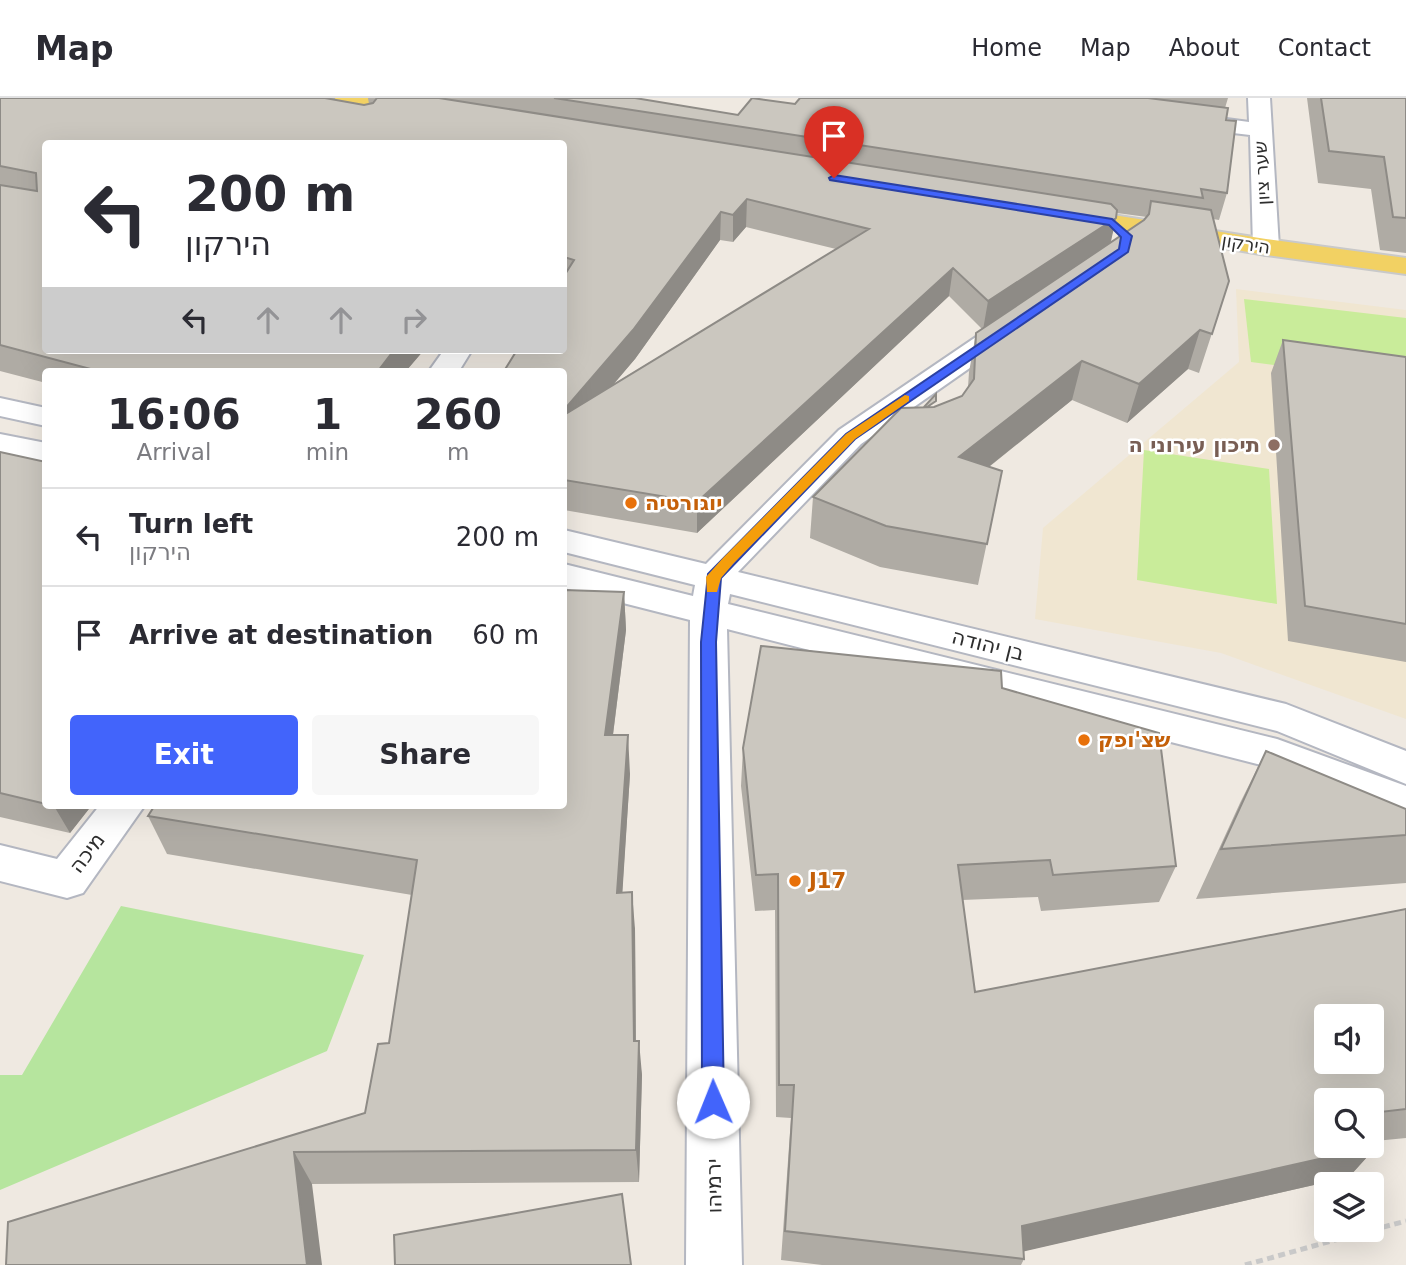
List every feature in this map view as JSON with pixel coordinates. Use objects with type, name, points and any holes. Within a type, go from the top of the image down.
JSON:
[{"type":"main road","points":[[320,112],[429,122],[340,98]]},
{"type":"main road","name":"הירקון","points":[[1044,211],[1266,247],[1406,266]]},
{"type":"main road","name":"הירקון","points":[[1165,256],[1406,290]]},
{"type":"street","name":"שער ציון","points":[[1259,98],[1266,247]]},
{"type":"street","points":[[1164,117],[1260,130]]},
{"type":"street","points":[[1112,222],[1126,236],[1124,250],[1113,258]]},
{"type":"street","points":[[711,595],[850,437],[1043,304]]},
{"type":"street","points":[[951,367],[951,405]]},
{"type":"street","points":[[0,407],[42,417]]},
{"type":"street","points":[[850,437],[902,436]]},
{"type":"street","points":[[0,443],[42,452]]},
{"type":"street","name":"בן יהודה","points":[[567,542],[711,595],[1276,754],[1406,803]]},
{"type":"street","name":"בן יהודה","points":[[567,576],[711,595],[1286,719],[1406,768]]},
{"type":"street","name":"ירמיהו","points":[[711,595],[715,1265]]},
{"type":"street","name":"מיכה","points":[[0,863],[67,880],[121,809]]},
{"type":"path","points":[[1384,1227],[1406,1221]]},
{"type":"path","points":[[1245,1265],[1328,1242]]},
{"type":"shaded area","name":"תיכון עירוני ה","points":[[1236,289],[1406,310],[1406,719],[1221,653],[1035,619],[1043,528],[1239,362]]},
{"type":"green space","points":[[1244,299],[1406,318],[1406,382],[1251,362]]},
{"type":"green space","points":[[1144,450],[1269,469],[1277,604],[1137,580]]},
{"type":"green space","points":[[121,906],[364,955],[327,1051],[0,1190],[0,1075],[22,1075]]},
{"type":"building","points":[[0,98],[325,98],[364,105],[373,103],[377,98],[439,98],[1111,204],[1117,210],[1116,218],[988,301],[953,268],[697,502],[567,480],[567,413],[869,229],[747,199],[733,215],[721,212],[633,330],[567,407],[567,368],[506,368],[515,354],[567,354],[567,271],[574,260],[567,258],[567,140],[42,140],[42,354],[391,354],[380,368],[87,368],[0,345],[0,185],[37,191],[36,173],[0,166]]},
{"type":"building","points":[[554,98],[635,98],[738,115],[752,98],[795,104],[800,98],[1148,98],[1228,108],[1226,120],[1236,121],[1227,193],[1201,189],[1203,198]]},
{"type":"building","points":[[1321,98],[1406,98],[1406,218],[1393,217],[1384,157],[1329,151]]},
{"type":"building","points":[[1151,201],[1211,210],[1229,281],[1212,334],[1200,330],[1139,384],[1082,361],[959,457],[1002,471],[987,544],[886,526],[813,497],[901,408],[934,407],[962,396],[974,379],[976,333],[1144,220],[1149,214]]},
{"type":"building","points":[[1283,340],[1406,357],[1406,624],[1305,606]]},
{"type":"building","points":[[936,394],[936,401],[924,407]]},
{"type":"building","points":[[0,452],[42,461],[42,803],[0,793]]},
{"type":"building","points":[[567,590],[624,592],[605,735],[628,735],[617,893],[632,892],[634,1041],[639,1041],[636,1150],[294,1152],[307,1265],[6,1265],[8,1222],[365,1113],[378,1044],[389,1043],[417,860],[148,816],[152,809],[567,809]]},
{"type":"building","points":[[761,646],[1001,671],[1002,688],[1159,733],[1176,866],[1053,875],[1050,860],[958,865],[975,992],[1406,909],[1406,1109],[1384,1112],[1384,1088],[1314,1088],[1314,1158],[1324,1158],[1022,1226],[1024,1259],[785,1231],[794,1085],[779,1085],[778,874],[756,875],[743,748]]},
{"type":"building","points":[[1266,751],[1406,809],[1406,835],[1221,849]]},
{"type":"building","points":[[622,1194],[631,1265],[395,1265],[394,1235]]},
{"type":"slow traffic","points":[[712,588],[714,577],[728,561],[850,437],[905,399]]},
{"type":"place","name":"תיכון עירוני ה","points":[[1274,445]]},
{"type":"place","name":"יוגורטיה","points":[[631,503]]},
{"type":"place","name":"שצ'ופק","points":[[1084,740]]},
{"type":"place","name":"J17","points":[[795,881]]},
{"type":"route","points":[[713,1102],[708,642],[714,577],[850,437],[1124,250],[1126,236],[1112,222],[834,178]]}]
